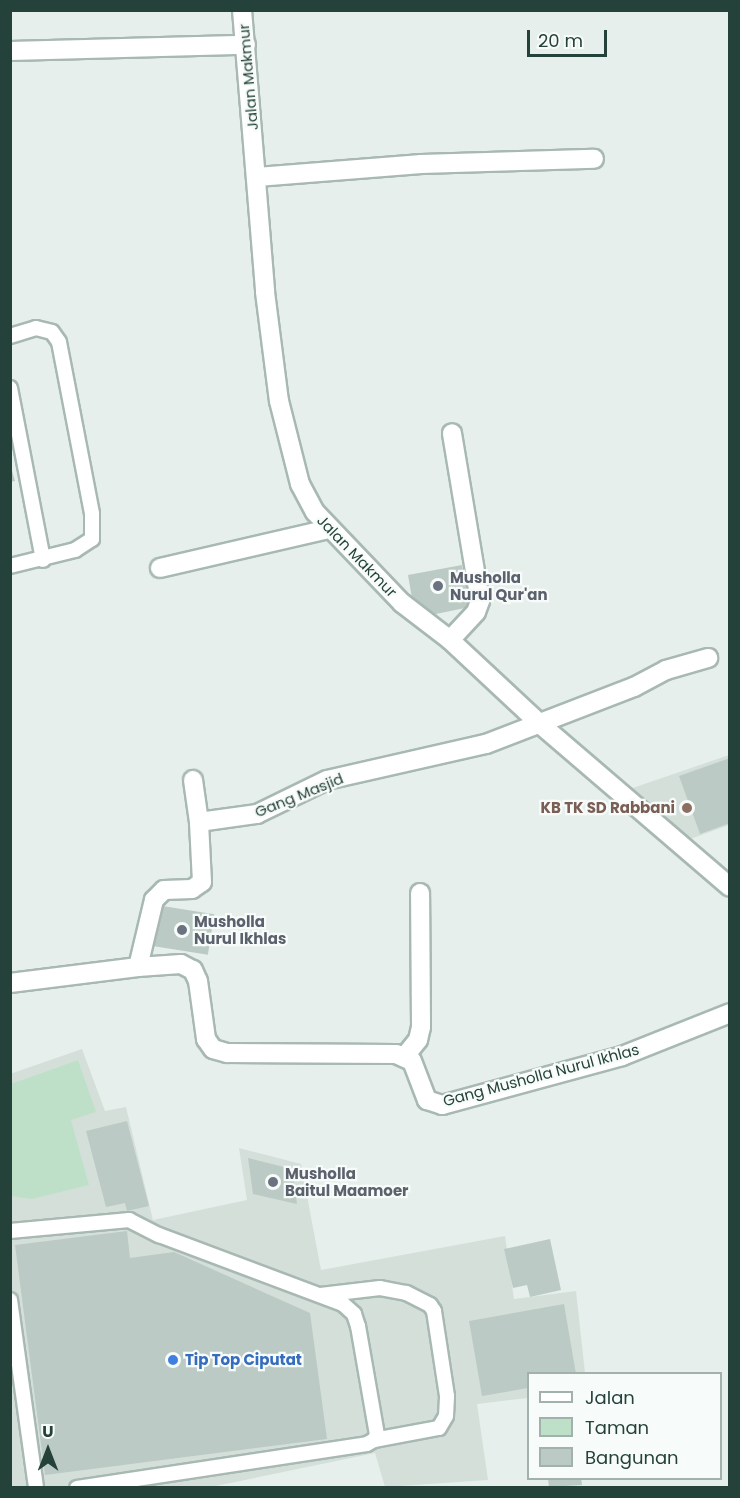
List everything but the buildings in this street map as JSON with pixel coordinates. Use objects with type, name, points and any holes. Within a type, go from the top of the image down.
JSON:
[{"type":"street","name":"Jalan Makmur","points":[[242,10],[265,292],[284,424],[300,484],[315,512],[402,603],[450,640],[540,724],[729,887]]},
{"type":"street","points":[[10,51],[246,45]]},
{"type":"street","points":[[257,177],[421,164],[594,159]]},
{"type":"street","points":[[450,640],[476,612],[480,601],[452,433]]},
{"type":"street","points":[[160,568],[329,529]]},
{"type":"street","name":"Gang Masjid","points":[[199,822],[257,814],[327,780],[466,749],[540,724],[634,687],[666,670],[708,658]]},
{"type":"street","points":[[138,967],[154,900],[164,890],[192,889],[202,882],[199,822],[193,780]]},
{"type":"street","points":[[10,983],[181,964],[193,970],[198,981],[206,1039],[213,1049],[291,1054],[396,1054],[405,1056],[418,1040],[421,1028],[420,894]]},
{"type":"street","name":"Gang Musholla Nurul Ikhlas","points":[[405,1056],[412,1061],[427,1100],[442,1105],[622,1056],[729,1013]]},
{"type":"lane","points":[[10,336],[36,328],[52,332],[59,342],[92,514],[92,539],[87,544],[43,560],[10,566]]},
{"type":"lane","points":[[10,388],[43,560]]},
{"type":"lane","points":[[10,1232],[129,1220],[159,1234],[343,1304],[354,1314],[377,1435],[374,1440]]},
{"type":"lane","points":[[77,1488],[367,1444],[374,1440],[429,1432],[439,1428],[446,1416],[447,1396],[434,1311],[430,1305],[421,1299],[380,1288],[320,1295]]},
{"type":"lane","points":[[10,1300],[36,1488]]},
{"type":"shaded area","name":"KB TK SD Rabbani","points":[[729,755],[729,825],[682,842],[624,791]]},
{"type":"shaded area","points":[[82,1049],[105,1111],[126,1107],[153,1220],[247,1200],[239,1148],[301,1164],[321,1270],[505,1236],[514,1299],[576,1291],[585,1372],[527,1372],[527,1398],[477,1404],[488,1480],[385,1487],[375,1453],[211,1487],[11,1487],[10,1074]]},
{"type":"green space","points":[[78,1060],[96,1112],[71,1120],[89,1185],[32,1199],[11,1196],[11,1084]]},
{"type":"place","name":"Musholla Nurul Qur'an","points":[[438,586]]},
{"type":"place","name":"KB TK SD Rabbani","points":[[687,808]]},
{"type":"place","name":"Musholla Nurul Ikhlas","points":[[182,930]]},
{"type":"place","name":"Musholla Baitul Maamoer","points":[[273,1182]]},
{"type":"place","name":"Tip Top Ciputat","points":[[173,1360]]}]
